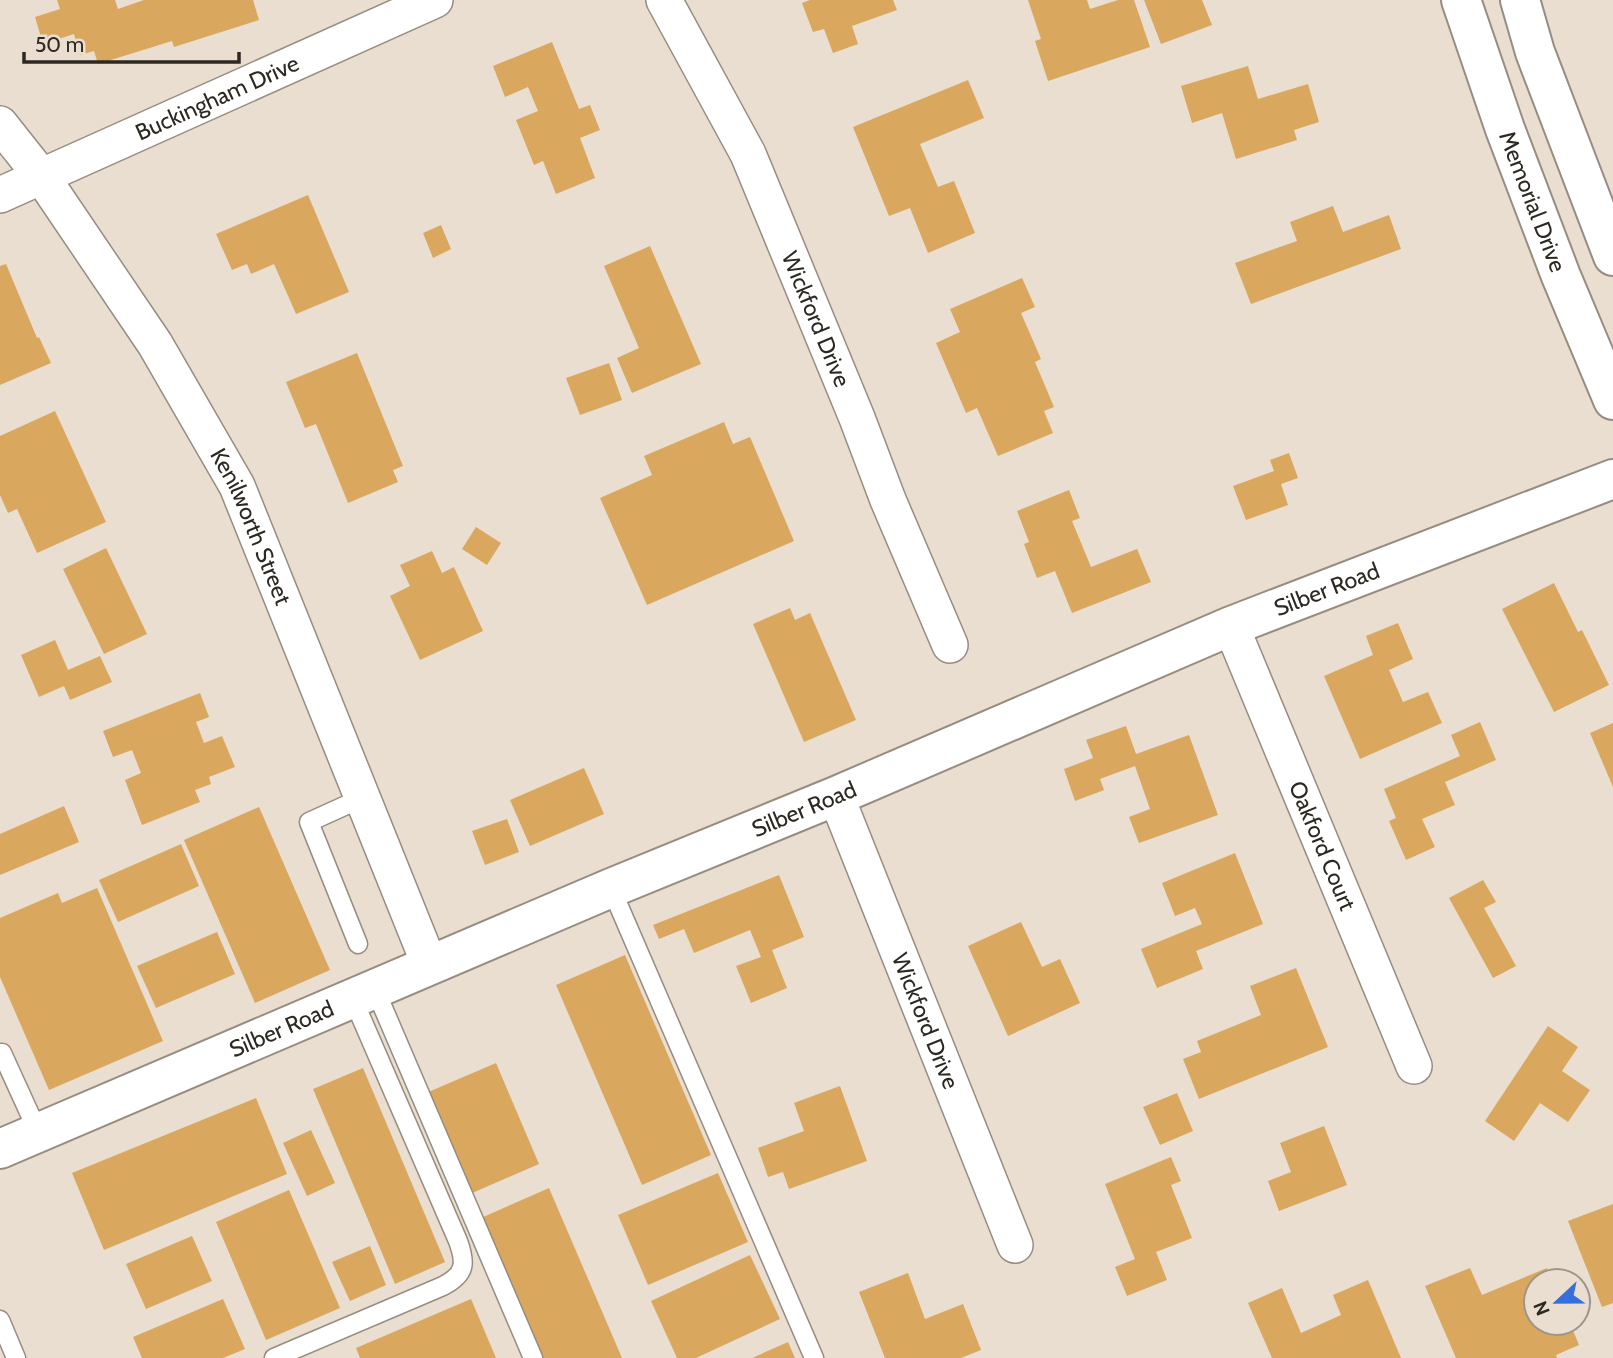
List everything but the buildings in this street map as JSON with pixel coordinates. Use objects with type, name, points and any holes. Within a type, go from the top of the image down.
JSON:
[{"type":"street","name":"Buckingham Drive","points":[[0,195],[435,0]]},
{"type":"street","name":"Wickford Drive","points":[[664,0],[748,154],[888,500],[950,645]]},
{"type":"street","name":"Memorial Drive","points":[[1461,0],[1514,153],[1561,276],[1613,400]]},
{"type":"street","points":[[1520,0],[1535,52],[1613,257]]},
{"type":"street","name":"Kenilworth Street","points":[[0,124],[43,177],[155,344],[237,486],[430,966]]},
{"type":"street","name":"Silber Road","points":[[0,1149],[1231,626],[1613,479]]},
{"type":"street","name":"Oakford Court","points":[[1231,626],[1414,1066]]},
{"type":"street","name":"Wickford Drive","points":[[836,796],[1015,1245]]},
{"type":"lane","points":[[358,944],[309,822],[362,798]]},
{"type":"lane","points":[[611,888],[814,1358]]},
{"type":"lane","points":[[274,1358],[454,1281],[464,1263],[364,994]]},
{"type":"lane","points":[[364,994],[533,1358]]},
{"type":"lane","points":[[1,1050],[38,1132]]},
{"type":"lane","points":[[0,1320],[16,1358]]},
{"type":"lane","points":[[314,1341],[321,1358]]}]
